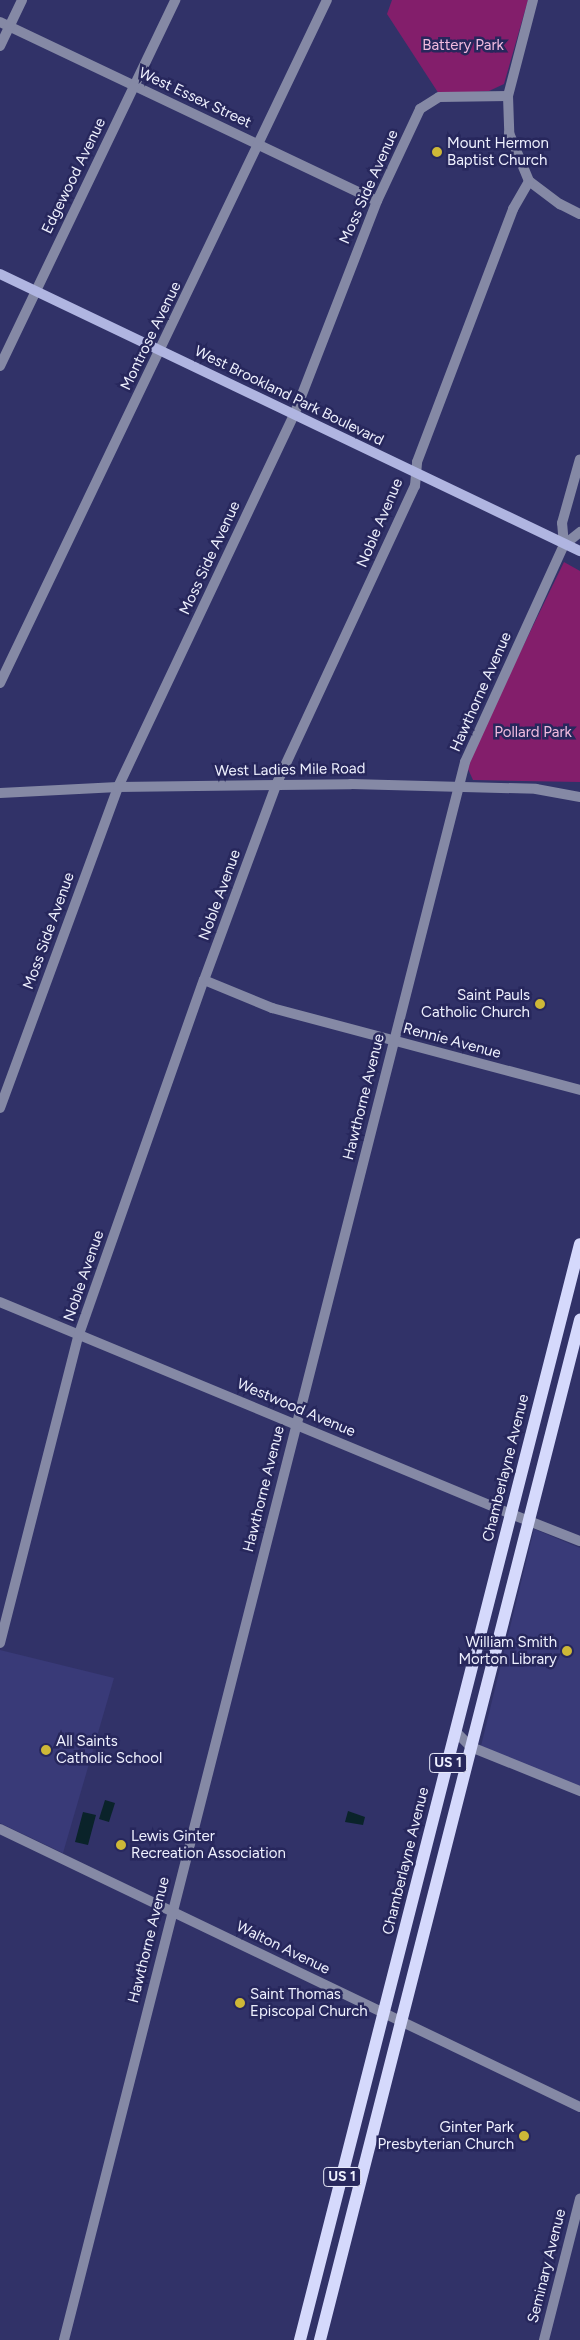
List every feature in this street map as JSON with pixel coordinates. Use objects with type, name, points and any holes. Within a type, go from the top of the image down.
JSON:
[{"type":"main road","name":"West Brookland Park Boulevard","points":[[0,274],[580,552]]},
{"type":"main road","name":"West Brookland Park Boulevard","points":[[564,545],[580,556]]},
{"type":"main road","name":"Chamberlayne Avenue","points":[[300,2340],[580,1244]]},
{"type":"main road","name":"US 1","points":[[320,2340],[580,1320]]},
{"type":"street","points":[[0,46],[5,24],[22,0]]},
{"type":"street","name":"Edgewood Avenue","points":[[0,366],[174,0]]},
{"type":"street","name":"Montrose Avenue","points":[[0,684],[327,0]]},
{"type":"street","points":[[533,0],[508,96],[509,134],[529,181],[560,204],[580,214]]},
{"type":"street","name":"West Essex Street","points":[[5,24],[377,201]]},
{"type":"street","name":"Moss Side Avenue","points":[[0,1108],[118,787],[294,415],[377,201],[426,104],[439,97],[508,96]]},
{"type":"street","name":"Noble Avenue","points":[[0,1643],[79,1334],[204,980],[276,785],[416,486],[417,462],[513,209],[529,181]]},
{"type":"street","name":"Hawthorne Avenue","points":[[564,545],[562,523],[580,459]]},
{"type":"street","name":"Hawthorne Avenue","points":[[64,2340],[459,786],[473,740],[564,545],[580,532]]},
{"type":"street","name":"West Ladies Mile Road","points":[[0,793],[118,787],[276,785],[459,786],[536,789],[580,797]]},
{"type":"street","name":"Rennie Avenue","points":[[204,980],[272,1008],[580,1090]]},
{"type":"street","name":"Westwood Avenue","points":[[0,1302],[580,1541]]},
{"type":"street","points":[[456,1732],[471,1747],[580,1792]]},
{"type":"street","name":"Walton Avenue","points":[[0,1829],[580,2107]]},
{"type":"street","name":"Seminary Avenue","points":[[544,2340],[580,2199]]},
{"type":"shaded area","points":[[534,1529],[580,1548],[580,1787],[481,1746]]},
{"type":"shaded area","name":"All Saints Catholic School","points":[[0,1650],[114,1678],[63,1853],[0,1823]]},
{"type":"green space","name":"Battery Park","points":[[392,0],[528,0],[504,84],[489,91],[439,94],[387,14]]},
{"type":"green space","name":"Pollard Park","points":[[564,562],[580,571],[580,782],[473,780],[468,769],[475,745]]},
{"type":"water","points":[[105,1800],[115,1803],[109,1822],[99,1819]]},
{"type":"water","points":[[348,1811],[365,1817],[363,1825],[345,1822]]},
{"type":"water","points":[[83,1812],[96,1815],[88,1845],[75,1842]]},
{"type":"place","name":"Mount Hermon Baptist Church","points":[[437,152]]},
{"type":"place","name":"Saint Pauls Catholic Church","points":[[540,1004]]},
{"type":"place","name":"William Smith Morton Library","points":[[567,1651]]},
{"type":"place","name":"All Saints Catholic School","points":[[46,1750]]},
{"type":"place","name":"Lewis Ginter Recreation Association","points":[[121,1845]]},
{"type":"place","name":"Saint Thomas Episcopal Church","points":[[240,2003]]},
{"type":"place","name":"Ginter Park Presbyterian Church","points":[[524,2136]]}]
